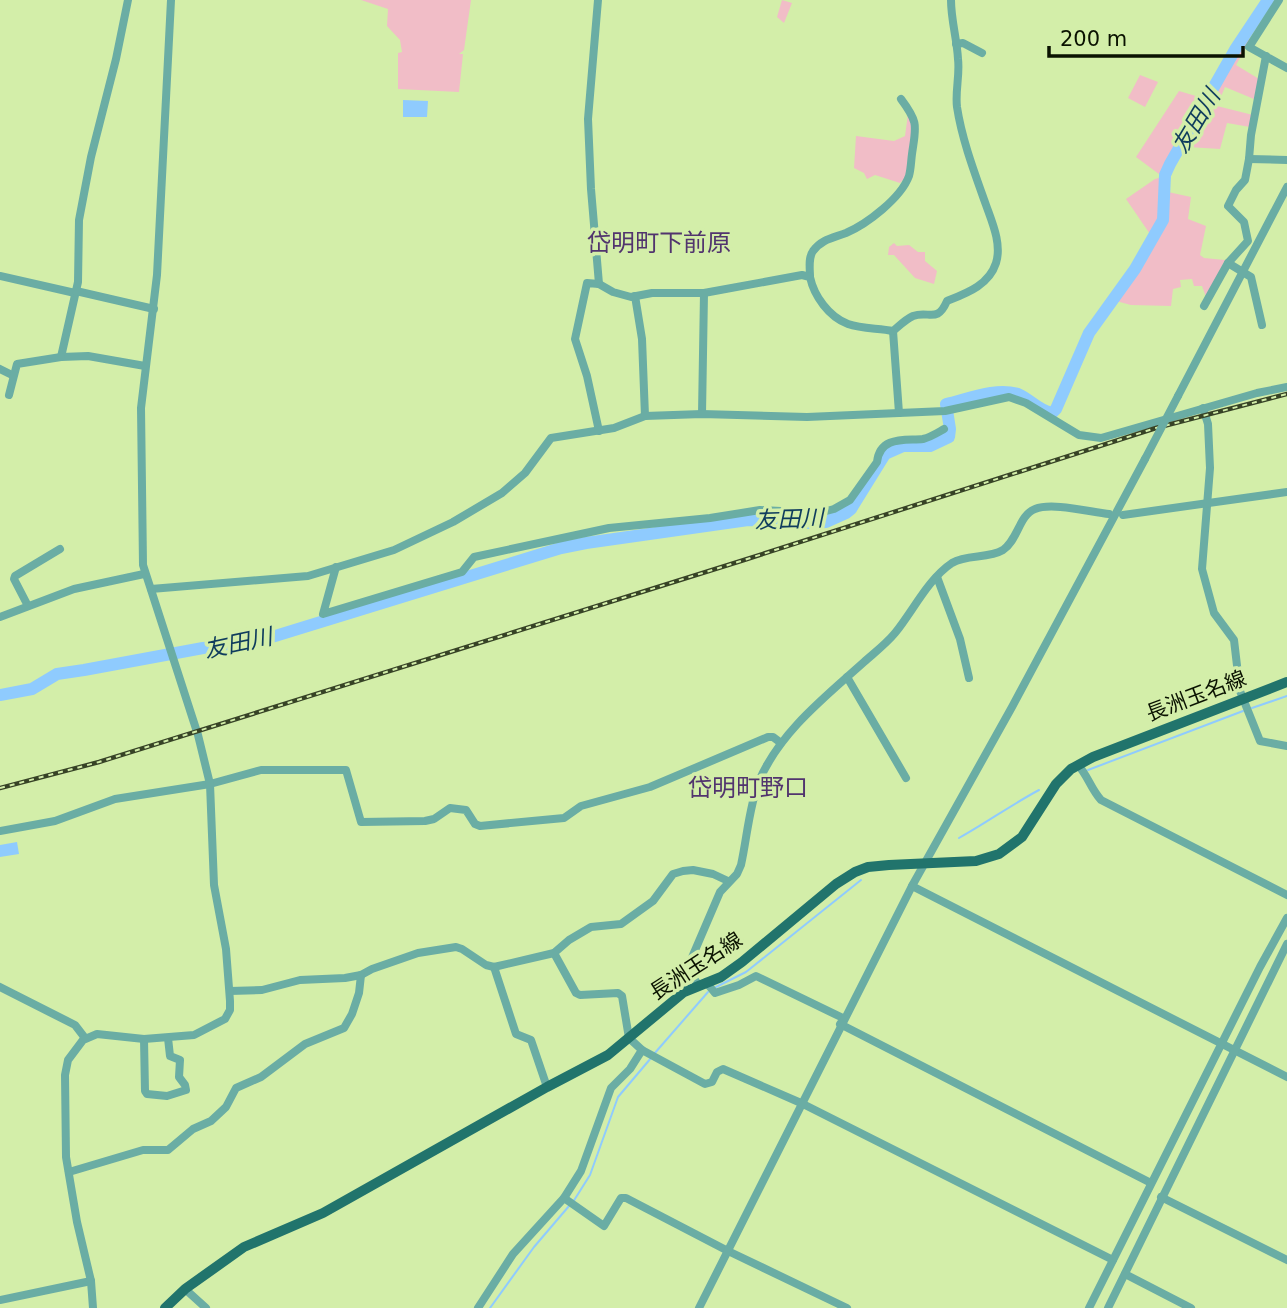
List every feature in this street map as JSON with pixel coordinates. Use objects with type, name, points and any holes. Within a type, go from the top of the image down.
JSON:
[{"type":"main road","name":"長洲玉名線","points":[[165,1308],[185,1289],[244,1247],[323,1213],[608,1055],[684,992],[707,986],[721,977],[836,884],[855,872],[888,865],[976,861],[999,854],[1022,837],[1056,784],[1071,769],[1093,757],[1245,706],[1287,682]]},
{"type":"street","points":[[61,357],[76,292],[79,220],[128,0]]},
{"type":"street","points":[[93,1308],[91,1281],[66,1157],[65,1075],[68,1060],[85,1038],[97,1034],[144,1039],[194,1035],[225,1018],[229,1010],[226,949],[214,885],[210,784],[198,735],[144,574],[141,427],[145,366],[154,309],[171,0]]},
{"type":"street","points":[[598,0],[588,119],[599,284]]},
{"type":"street","points":[[901,99],[911,113],[917,134],[909,177],[885,209],[843,234],[831,236],[816,248],[811,254],[810,277],[813,289],[834,316],[849,324],[893,331],[916,315],[935,315],[943,310],[947,301],[980,286],[997,261],[995,233],[957,108],[959,61],[951,0]]},
{"type":"street","points":[[1279,0],[1249,47],[1287,68]]},
{"type":"street","points":[[956,44],[963,43],[982,53]]},
{"type":"street","points":[[1204,306],[1228,263],[1248,241],[1244,222],[1227,206],[1245,180],[1266,56]]},
{"type":"street","points":[[1249,159],[1287,160]]},
{"type":"street","points":[[699,1308],[912,886],[1012,708],[1287,187]]},
{"type":"street","points":[[1228,263],[1251,276],[1262,325]]},
{"type":"street","points":[[599,431],[587,376],[575,339],[587,283],[599,284],[613,292],[631,297],[652,292],[704,293],[802,275],[810,277]]},
{"type":"street","points":[[0,276],[154,309]]},
{"type":"street","points":[[702,415],[704,293]]},
{"type":"street","points":[[635,296],[642,339],[645,416]]},
{"type":"street","points":[[893,331],[899,413]]},
{"type":"street","points":[[9,396],[12,375],[20,362],[88,356],[145,366]]},
{"type":"street","points":[[0,369],[12,375]]},
{"type":"street","points":[[151,589],[291,578],[394,550],[485,504],[517,482],[551,438],[614,428],[645,416],[807,417],[899,413],[946,410],[1009,397],[1026,403],[1079,435],[1101,438],[1287,387]]},
{"type":"street","points":[[1203,408],[1208,424],[1210,468],[1202,569],[1214,613],[1234,640],[1245,706],[1260,741],[1287,746]]},
{"type":"street","points":[[336,567],[323,614],[462,572],[474,556],[609,528],[760,510],[819,513],[834,509],[850,500],[877,462],[878,455],[891,442],[910,437],[929,437],[944,429]]},
{"type":"street","points":[[1123,515],[1287,492]]},
{"type":"street","points":[[1109,514],[1047,506],[1034,509],[1027,513],[1013,541],[1004,550],[954,562],[937,577],[894,635],[830,692],[781,743],[759,783],[741,865],[737,874],[720,892],[687,969],[715,993],[756,976],[1151,1183]]},
{"type":"street","points":[[28,606],[14,579],[15,576],[60,549]]},
{"type":"street","points":[[0,617],[74,589],[144,574]]},
{"type":"street","points":[[937,577],[960,639],[969,678]]},
{"type":"street","points":[[847,677],[906,778]]},
{"type":"street","points":[[0,831],[55,821],[115,799],[210,784],[261,769],[277,768],[305,771],[346,770],[361,822],[425,821],[434,819],[450,808],[466,810],[475,824],[480,826],[565,818],[581,806],[650,787],[768,737],[781,743]]},
{"type":"street","points":[[1078,765],[1088,776],[1101,800],[1287,895]]},
{"type":"street","points":[[230,991],[261,989],[300,980],[361,975],[418,953],[456,947],[494,967],[554,953],[591,927],[621,924],[653,901],[673,874],[694,870],[728,881]]},
{"type":"street","points":[[912,886],[1287,1077]]},
{"type":"street","points":[[1089,1308],[1287,918]]},
{"type":"street","points":[[1108,1308],[1233,1049],[1287,944]]},
{"type":"street","points":[[554,953],[576,993],[618,993],[622,996],[629,1038],[642,1050],[705,1083],[712,1082],[717,1072],[723,1069],[801,1103],[1113,1260]]},
{"type":"street","points":[[494,967],[516,1034],[531,1040],[548,1087]]},
{"type":"street","points":[[69,1172],[143,1150],[168,1150],[193,1129],[211,1121],[226,1107],[236,1088],[261,1077],[305,1044],[344,1028],[359,993],[361,975]]},
{"type":"street","points":[[0,987],[75,1026],[85,1038]]},
{"type":"street","points":[[144,1039],[145,1091],[148,1094],[167,1096],[186,1090],[186,1085],[178,1077],[180,1060],[170,1056],[168,1038]]},
{"type":"street","points":[[478,1308],[513,1254],[569,1202],[611,1088],[631,1069],[642,1050]]},
{"type":"street","points":[[1161,1196],[1287,1260]]},
{"type":"street","points":[[569,1202],[604,1226],[617,1202],[626,1198],[847,1308]]},
{"type":"street","points":[[1125,1274],[1191,1308]]},
{"type":"street","points":[[0,1300],[91,1281]]},
{"type":"street","points":[[185,1289],[205,1308]]},
{"type":"shaded area","points":[[361,0],[471,0],[464,50],[459,54],[463,54],[459,92],[398,89],[398,53],[402,52],[400,40],[387,26],[388,9]]},
{"type":"shaded area","points":[[782,0],[792,3],[784,23],[777,17]]},
{"type":"shaded area","points":[[1246,33],[1250,40],[1236,65],[1259,79],[1254,99],[1225,87],[1217,106],[1253,115],[1250,127],[1227,123],[1220,149],[1188,147],[1186,142],[1190,132]]},
{"type":"shaded area","points":[[1140,75],[1158,82],[1145,107],[1128,98]]},
{"type":"shaded area","points":[[1179,91],[1206,99],[1163,177],[1136,157]]},
{"type":"shaded area","points":[[900,99],[910,115],[914,127],[907,174],[900,183],[875,175],[867,179],[864,173],[854,168],[856,136],[894,141],[905,136],[908,114],[898,100]]},
{"type":"shaded area","points":[[1162,177],[1162,219],[1150,234],[1126,199]]},
{"type":"shaded area","points":[[1168,192],[1191,197],[1188,219],[1206,226],[1200,255],[1204,258],[1225,260],[1206,297],[1202,286],[1194,286],[1192,279],[1180,280],[1181,287],[1173,289],[1171,306],[1131,305],[1116,301],[1133,278],[1166,220]]},
{"type":"shaded area","points":[[894,243],[897,246],[909,245],[918,252],[925,252],[925,261],[937,271],[934,284],[915,278],[894,255],[888,255],[889,247]]},
{"type":"water","points":[[403,100],[428,101],[427,117],[403,117]]},
{"type":"water","points":[[17,842],[19,854],[0,857],[0,845]]},
{"type":"waterway","name":"友田川","points":[[0,695],[32,689],[57,674],[203,648],[249,644],[561,548],[748,520],[826,522],[851,509],[885,454],[903,446],[930,446],[949,437],[946,404],[982,394],[1009,392],[1018,394],[1052,413],[1089,333],[1135,269],[1163,220],[1165,175],[1170,164],[1236,48],[1268,0]]},
{"type":"waterway","points":[[1252,708],[1287,696]]},
{"type":"waterway","points":[[1088,770],[1243,711]]},
{"type":"waterway","points":[[959,838],[1039,790]]},
{"type":"waterway","points":[[716,987],[746,972],[861,880]]},
{"type":"waterway","points":[[654,1054],[708,992]]},
{"type":"waterway","points":[[573,1202],[590,1175],[618,1097],[651,1058]]},
{"type":"waterway","points":[[490,1308],[534,1247],[569,1206]]},
{"type":"railway","points":[[0,788],[99,762],[1156,428],[1287,394]]},
{"type":"district","name":"岱明町下前原","points":[[659,243]]},
{"type":"district","name":"岱明町野口","points":[[748,788]]}]
